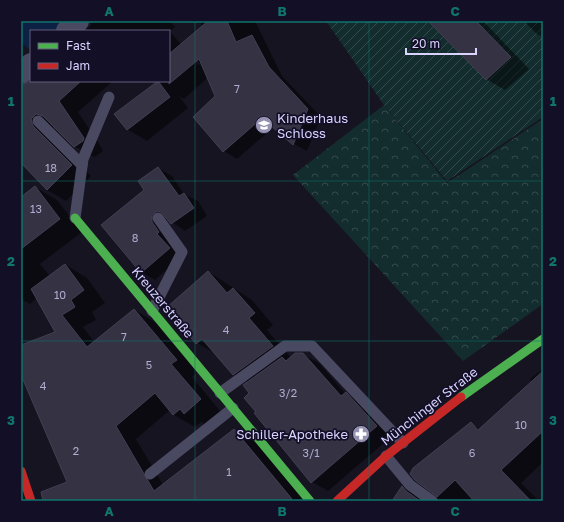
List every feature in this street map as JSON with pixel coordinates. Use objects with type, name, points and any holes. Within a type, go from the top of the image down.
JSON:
[{"type":"street","points":[[68,30],[78,21]]},
{"type":"street","points":[[21,73],[30,65]]},
{"type":"street","name":"Kreuzerstraße","points":[[75,218],[310,501]]},
{"type":"street","name":"Münchinger Straße","points":[[337,501],[386,456],[471,389],[543,339]]},
{"type":"street","points":[[21,471],[31,501]]},
{"type":"lane","name":"Kreuzerstraße","points":[[75,218],[83,159],[109,97]]},
{"type":"lane","points":[[38,121],[82,165]]},
{"type":"lane","points":[[152,311],[182,252],[158,218]]},
{"type":"lane","points":[[220,393],[285,346],[312,346],[403,443]]},
{"type":"lane","points":[[150,474],[233,408]]},
{"type":"lane","points":[[386,456],[410,485],[432,501]]},
{"type":"green space","points":[[326,21],[543,21],[543,117],[447,181],[384,105]]},
{"type":"green space","points":[[384,105],[447,183],[543,119],[543,304],[463,361],[293,175]]},
{"type":"building","points":[[208,21],[227,21],[236,42],[252,35],[269,67],[308,109],[293,145],[262,118],[223,152],[193,117],[215,96],[199,59],[169,84],[170,53]]},
{"type":"building","points":[[428,21],[476,21],[511,57],[486,80]]},
{"type":"building","points":[[30,81],[80,82],[59,101],[84,138],[83,141],[74,147],[43,116],[36,114],[31,119],[33,126],[72,165],[47,190],[21,163],[21,85]]},
{"type":"building","points":[[157,82],[159,82],[170,97],[127,130],[114,114]]},
{"type":"building","points":[[158,167],[179,196],[184,193],[194,208],[171,224],[161,212],[157,211],[152,215],[152,222],[159,232],[157,234],[170,248],[141,273],[101,225],[144,190],[138,181]]},
{"type":"building","points":[[35,186],[60,219],[21,249],[21,197]]},
{"type":"building","points":[[65,264],[84,290],[71,300],[75,307],[62,315],[87,347],[134,309],[177,360],[171,364],[201,399],[184,414],[180,409],[173,415],[155,393],[116,426],[154,491],[234,429],[292,499],[290,501],[43,501],[41,492],[67,482],[21,375],[21,345],[55,332],[31,289]]},
{"type":"building","points":[[208,271],[227,293],[233,288],[255,313],[249,318],[273,346],[233,375],[202,339],[196,344],[166,308]]},
{"type":"building","points":[[295,353],[303,353],[341,396],[346,392],[377,426],[311,483],[254,413],[256,412],[244,398],[249,393],[243,385],[282,357],[286,361]]},
{"type":"building","points":[[543,371],[543,431],[501,470],[531,501],[474,501],[455,480],[437,497],[415,480],[410,474],[413,468],[471,422],[478,430]]},
{"type":"building","points":[[402,486],[406,491],[420,501],[392,501]]},
{"type":"waterway","points":[[41,30],[52,21]]},
{"type":"traffic: fast","points":[[75,218],[310,501]]},
{"type":"traffic: fast","points":[[461,397],[543,339]]},
{"type":"traffic: jam","points":[[337,501],[386,456],[461,397]]},
{"type":"traffic: jam","points":[[21,471],[31,501]]},
{"type":"place","name":"Kinderhaus Schloss","points":[[264,125]]},
{"type":"place","name":"Schiller-Apotheke","points":[[361,434]]}]
